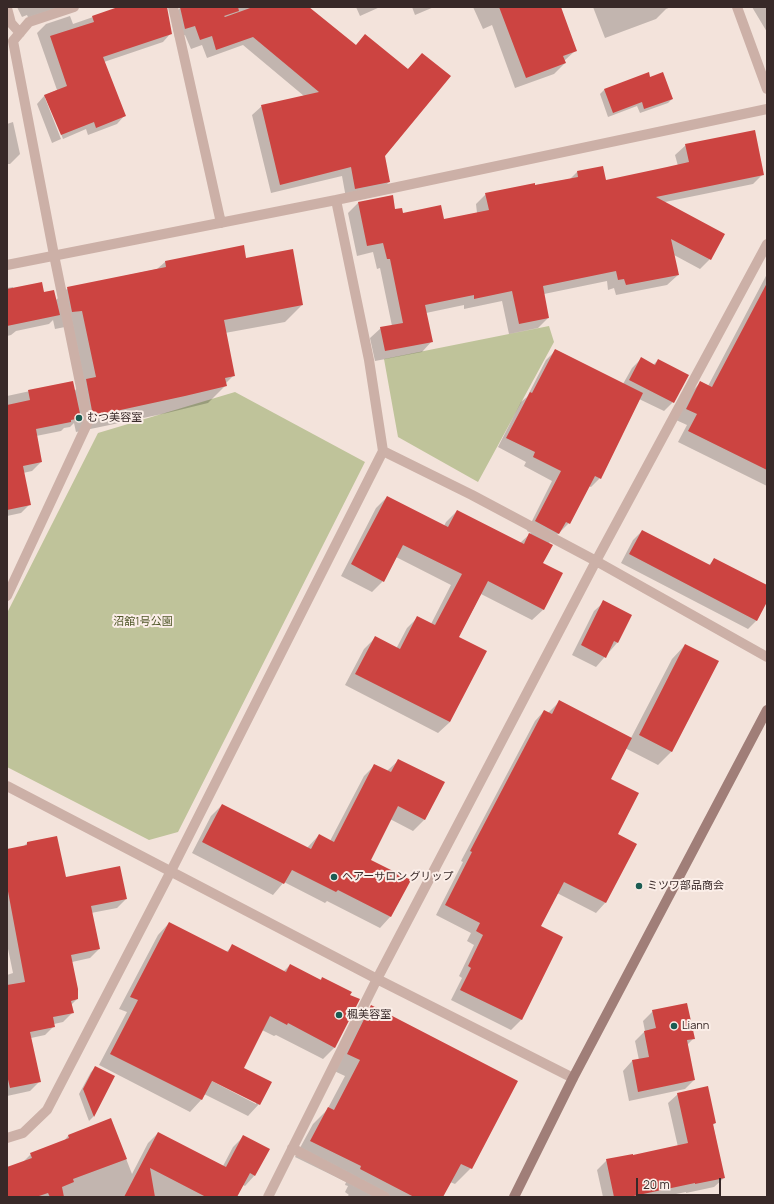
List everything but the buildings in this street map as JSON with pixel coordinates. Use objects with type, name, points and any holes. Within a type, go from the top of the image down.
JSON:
[{"type":"street","points":[[7,596],[88,422],[13,41],[29,22],[74,7]]},
{"type":"street","points":[[173,7],[221,223]]},
{"type":"street","points":[[736,7],[767,88]]},
{"type":"street","points":[[7,8],[11,23],[20,33]]},
{"type":"street","points":[[7,265],[336,200],[767,109]]},
{"type":"street","points":[[7,1138],[23,1133],[46,1110],[171,871],[383,451],[369,360],[336,200]]},
{"type":"street","points":[[268,1197],[377,979],[596,561],[767,244]]},
{"type":"street","points":[[383,451],[472,495],[596,561],[767,657]]},
{"type":"street","points":[[514,1197],[573,1078],[767,710]]},
{"type":"street","points":[[7,786],[377,979],[573,1078]]},
{"type":"street","points":[[292,1148],[385,1197]]},
{"type":"green space","points":[[549,326],[554,342],[478,482],[398,437],[384,359]]},
{"type":"green space","name":"沼舘1号公園","points":[[235,392],[365,462],[178,832],[149,840],[7,767],[7,613],[98,433]]},
{"type":"place","name":"むつ美容室","points":[[79,418]]},
{"type":"place","name":"ヘアーサロン グリップ","points":[[334,877]]},
{"type":"place","name":"ミツワ部品商会","points":[[639,886]]},
{"type":"place","name":"楓美容室","points":[[339,1015]]},
{"type":"place","name":"Liann","points":[[674,1026]]}]
